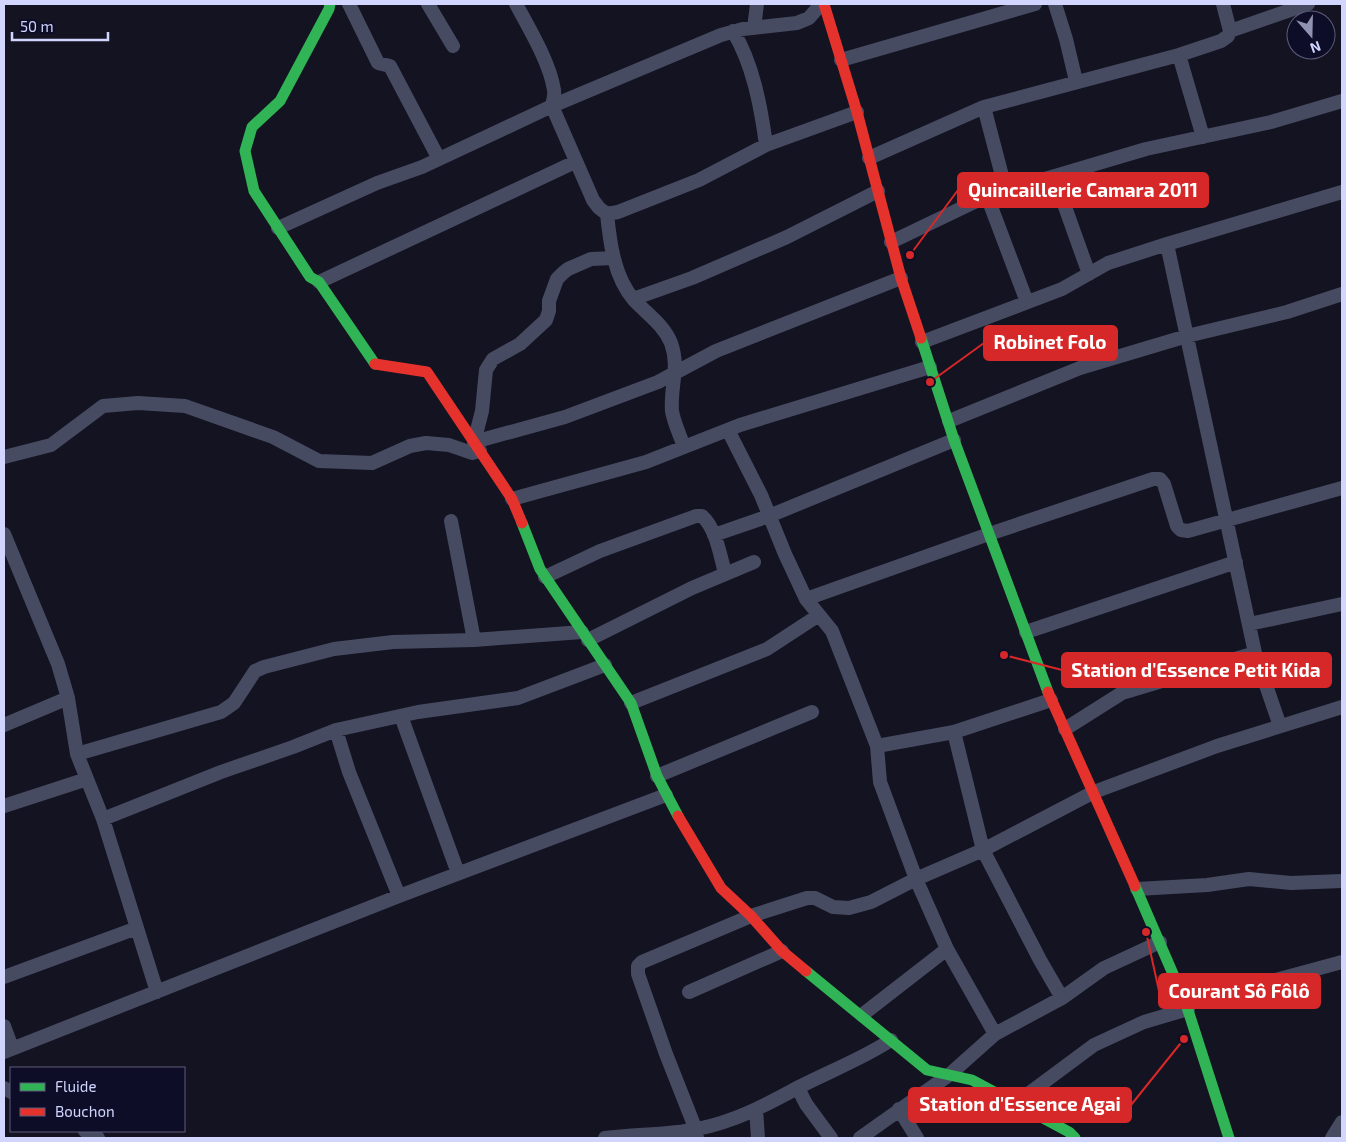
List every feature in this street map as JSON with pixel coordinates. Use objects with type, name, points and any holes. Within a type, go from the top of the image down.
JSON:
[{"type":"street","points":[[439,159],[390,66],[378,63],[350,4],[329,6],[280,101],[252,127],[246,151],[254,191],[310,277],[319,282],[375,364],[427,372],[512,499],[540,569],[631,703],[666,796],[721,888],[751,916],[782,950],[928,1070],[972,1080],[1069,1132],[1075,1138]]},
{"type":"street","points":[[428,4],[453,46]]},
{"type":"street","points":[[516,4],[537,43],[550,74],[554,92],[552,106],[575,162],[598,208],[608,214],[618,212],[699,180],[766,145],[857,112]]},
{"type":"street","points":[[754,28],[757,4]]},
{"type":"street","points":[[278,228],[377,183],[422,167],[552,106],[733,31],[797,23],[809,18],[823,4],[857,112],[901,278],[954,440],[1051,700],[1094,792],[1187,1006],[1229,1138]]},
{"type":"street","points":[[841,60],[1035,4]]},
{"type":"street","points":[[1055,4],[1076,81]]},
{"type":"street","points":[[869,158],[984,107],[1179,55],[1222,41],[1228,36],[1230,31],[1223,4]]},
{"type":"street","points":[[1230,31],[1308,4]]},
{"type":"street","points":[[733,31],[740,42],[751,75],[766,145]]},
{"type":"street","points":[[1179,55],[1203,137]]},
{"type":"street","points":[[891,242],[987,196],[1146,149],[1271,122],[1342,101]]},
{"type":"street","points":[[984,107],[1006,191]]},
{"type":"street","points":[[319,282],[575,162]]},
{"type":"street","points":[[1054,176],[1089,274]]},
{"type":"street","points":[[633,299],[692,278],[787,237],[878,191]]},
{"type":"street","points":[[922,342],[1062,289],[1108,263],[1342,192]]},
{"type":"street","points":[[987,196],[1027,302]]},
{"type":"street","points":[[608,214],[614,258],[625,287],[633,299],[662,328],[670,341],[676,358],[672,412],[684,447]]},
{"type":"street","points":[[1167,244],[1255,652],[1280,726]]},
{"type":"street","points":[[477,447],[486,370],[493,359],[520,344],[546,320],[549,311],[549,301],[557,279],[563,273],[592,259],[614,258]]},
{"type":"street","points":[[4,457],[51,445],[104,406],[138,403],[185,406],[273,437],[319,461],[372,462],[410,446],[426,443],[449,445],[472,453],[477,447],[565,417],[658,382],[716,352],[901,278]]},
{"type":"street","points":[[948,420],[1080,368],[1187,336],[1287,312],[1342,294]]},
{"type":"street","points":[[512,499],[646,462],[740,425],[930,367]]},
{"type":"street","points":[[728,430],[761,495],[806,599],[832,631],[877,746],[880,782],[916,879],[946,949],[995,1034]]},
{"type":"street","points":[[714,535],[769,516],[954,440]]},
{"type":"street","points":[[806,599],[989,534],[1153,479],[1160,479],[1164,484],[1177,526],[1181,530],[1188,531],[1342,488]]},
{"type":"street","points":[[545,577],[600,551],[696,516],[702,516],[706,519],[714,535],[725,573]]},
{"type":"street","points":[[451,521],[474,640]]},
{"type":"street","points":[[4,534],[58,664],[68,698],[77,754],[103,819],[156,992]]},
{"type":"street","points":[[77,754],[221,712],[234,703],[255,671],[264,667],[334,649],[393,642],[585,636],[725,573],[754,562]]},
{"type":"street","points":[[1026,632],[1236,562]]},
{"type":"street","points":[[1249,624],[1342,604]]},
{"type":"street","points":[[631,703],[767,648],[819,615]]},
{"type":"street","points":[[1065,729],[1122,693],[1255,652]]},
{"type":"street","points":[[103,819],[221,772],[336,730],[401,716],[518,698],[605,665]]},
{"type":"street","points":[[4,725],[68,698]]},
{"type":"street","points":[[877,746],[954,732],[1051,700]]},
{"type":"street","points":[[696,1134],[638,974],[638,966],[642,962],[751,916],[807,898],[815,898],[833,907],[849,908],[871,902],[916,879],[983,850],[1094,792],[1217,746],[1342,707]]},
{"type":"street","points":[[657,776],[812,712]]},
{"type":"street","points":[[401,716],[458,874]]},
{"type":"street","points":[[336,730],[349,772],[399,896]]},
{"type":"street","points":[[954,732],[983,850],[1040,960],[1062,998]]},
{"type":"street","points":[[4,806],[87,779]]},
{"type":"street","points":[[4,1026],[8,1050],[399,896],[666,796]]},
{"type":"street","points":[[1137,889],[1207,886],[1249,879],[1291,883],[1342,881]]},
{"type":"street","points":[[4,977],[137,928]]},
{"type":"street","points":[[860,1138],[949,1075],[995,1034],[1062,998],[1104,968],[1160,942]]},
{"type":"street","points":[[862,1015],[946,949]]},
{"type":"street","points":[[689,992],[782,950]]},
{"type":"street","points":[[1016,1103],[1094,1044],[1144,1022],[1187,1006],[1342,962]]},
{"type":"street","points":[[605,1138],[696,1134],[756,1109],[868,1055],[891,1040]]},
{"type":"street","points":[[798,1088],[806,1104],[831,1138]]},
{"type":"street","points":[[756,1109],[758,1138]]},
{"type":"street","points":[[899,1109],[916,1138]]},
{"type":"street","points":[[1332,1138],[1342,1122]]},
{"type":"street","points":[[87,1132],[98,1138]]},
{"type":"traffic: fast","points":[[330,4],[280,101],[252,127],[245,151],[254,191],[310,277],[319,282],[375,364]]},
{"type":"traffic: fast","points":[[921,338],[954,440],[1048,692]]},
{"type":"traffic: fast","points":[[522,523],[540,569],[631,703],[657,776],[678,816]]},
{"type":"traffic: fast","points":[[1135,886],[1186,1004],[1229,1138]]},
{"type":"traffic: fast","points":[[806,971],[927,1070],[972,1080],[1069,1132],[1075,1138]]},
{"type":"traffic: jam","points":[[824,4],[857,112],[901,278],[921,338]]},
{"type":"traffic: jam","points":[[375,364],[427,372],[512,499],[522,523]]},
{"type":"traffic: jam","points":[[1048,692],[1135,886]]},
{"type":"traffic: jam","points":[[678,816],[721,888],[751,916],[782,951],[806,971]]},
{"type":"place","name":"Quincaillerie Camara 2011","points":[[910,255]]},
{"type":"place","name":"Robinet Folo","points":[[930,382]]},
{"type":"place","name":"Station d'Essence Petit Kida","points":[[1004,655]]},
{"type":"place","name":"Courant Sô Fôlô","points":[[1146,932]]},
{"type":"place","name":"Station d'Essence Agai","points":[[1184,1039]]}]
